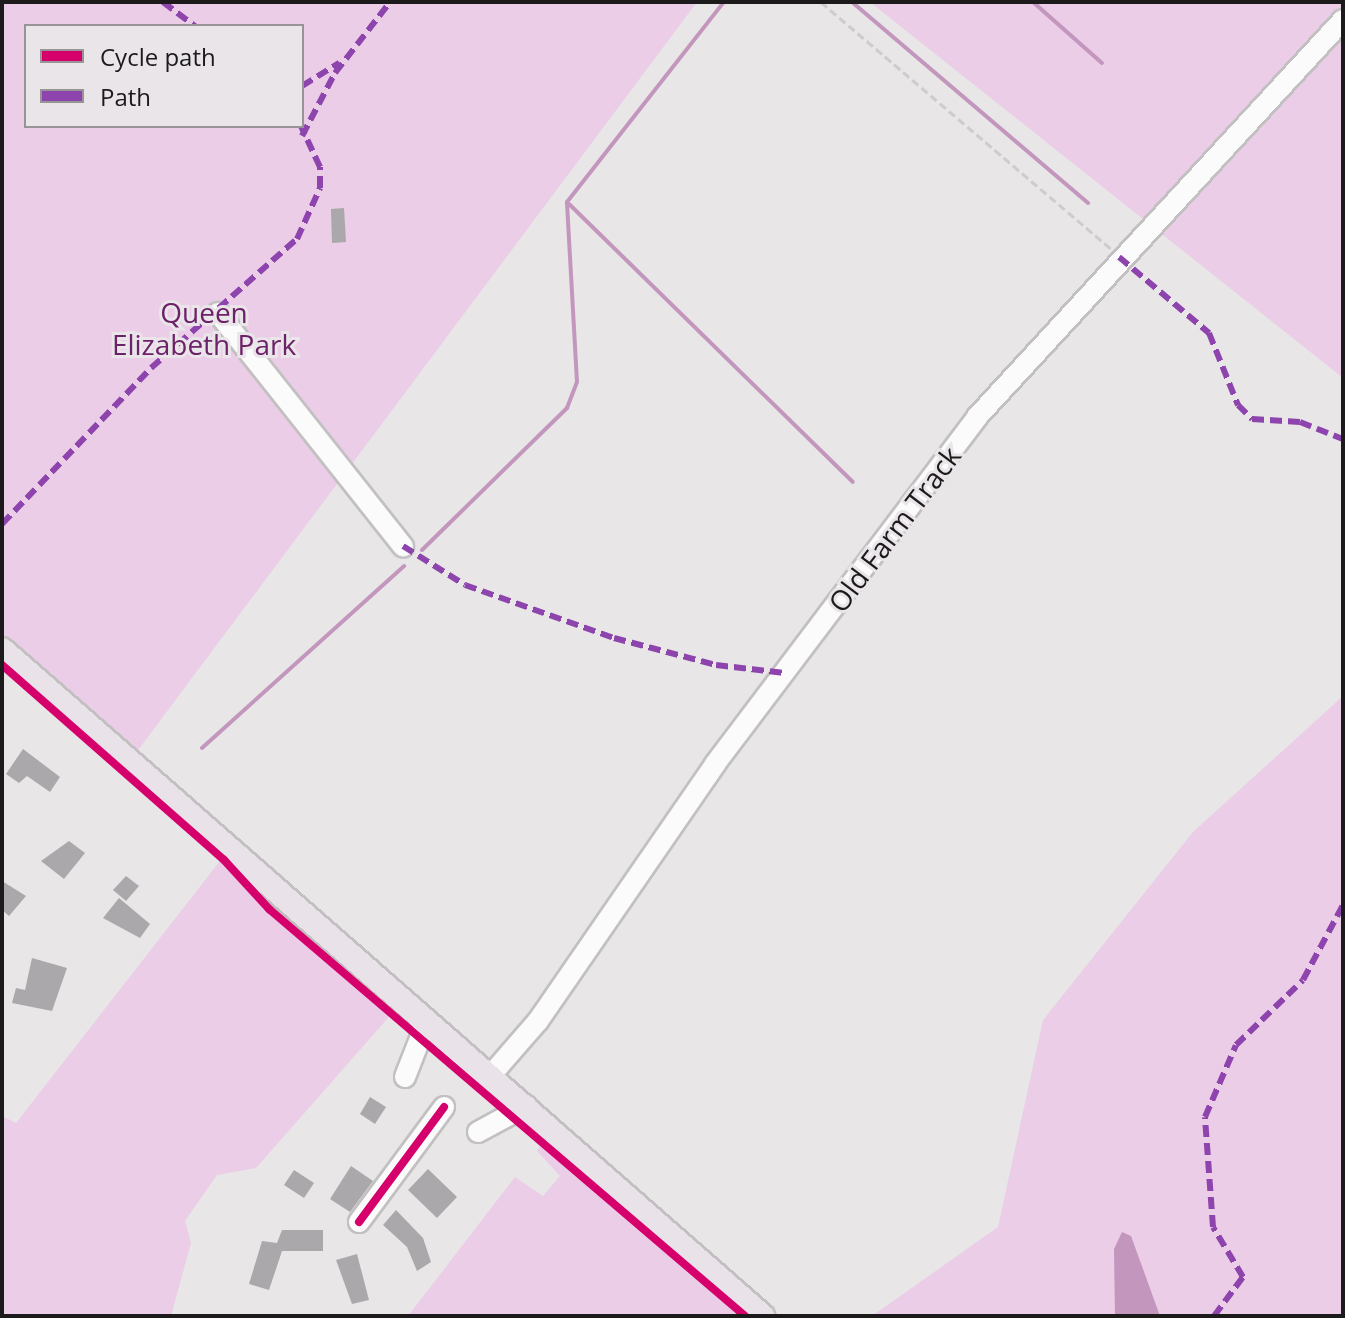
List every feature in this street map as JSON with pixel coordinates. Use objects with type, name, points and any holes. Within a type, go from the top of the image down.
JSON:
[{"type":"main road","points":[[2,650],[491,1075],[762,1316]]},
{"type":"street","name":"Old Farm Track","points":[[491,1075],[538,1021],[715,764],[977,417],[1119,257],[1343,20]]},
{"type":"street","points":[[218,313],[403,546]]},
{"type":"street","points":[[405,1077],[427,1021]]},
{"type":"street","points":[[478,1132],[526,1106]]},
{"type":"street","points":[[359,1222],[444,1107]]},
{"type":"path","points":[[821,2],[989,137],[1009,164],[1119,257]]},
{"type":"green space","name":"Queen Elizabeth Park","points":[[2,2],[697,2],[124,769],[2,664]]},
{"type":"green space","points":[[870,2],[1343,2],[1343,378]]},
{"type":"green space","points":[[1343,696],[1343,1316],[872,1316],[998,1227],[1043,1020],[1193,832]]},
{"type":"green space","points":[[223,857],[395,1010],[256,1168],[217,1175],[185,1221],[191,1243],[171,1316],[2,1316],[2,1116],[16,1123]]},
{"type":"green space","points":[[545,1137],[707,1281],[741,1316],[408,1316],[515,1177],[543,1196],[560,1176],[537,1151]]},
{"type":"shaded area","points":[[1122,1232],[1131,1236],[1160,1316],[1115,1316],[1114,1249]]},
{"type":"building","points":[[344,208],[346,242],[332,243],[331,209]]},
{"type":"building","points":[[23,749],[60,777],[50,792],[27,776],[19,783],[6,774]]},
{"type":"building","points":[[69,841],[85,853],[64,879],[41,861]]},
{"type":"building","points":[[126,876],[139,886],[126,901],[113,890]]},
{"type":"building","points":[[2,881],[26,896],[9,916],[2,910]]},
{"type":"building","points":[[119,898],[150,924],[140,938],[103,918]]},
{"type":"building","points":[[32,958],[67,968],[52,1011],[12,1003],[16,988],[25,990]]},
{"type":"building","points":[[370,1097],[386,1107],[375,1124],[360,1114]]},
{"type":"building","points":[[351,1166],[373,1181],[350,1212],[330,1199]]},
{"type":"building","points":[[428,1169],[457,1197],[437,1218],[408,1190]]},
{"type":"building","points":[[294,1170],[314,1183],[304,1198],[284,1185]]},
{"type":"building","points":[[396,1210],[423,1238],[431,1262],[417,1271],[407,1247],[383,1225]]},
{"type":"building","points":[[282,1230],[323,1230],[323,1251],[282,1251],[269,1290],[249,1284],[262,1241],[277,1243]]},
{"type":"building","points":[[357,1254],[369,1300],[352,1304],[336,1260]]},
{"type":"waterway","points":[[422,550],[567,408],[577,382],[567,202],[724,2]]},
{"type":"waterway","points":[[852,2],[1088,203]]},
{"type":"waterway","points":[[1033,2],[1102,63]]},
{"type":"waterway","points":[[569,204],[853,482]]},
{"type":"waterway","points":[[202,748],[404,566]]},
{"type":"marked path","points":[[163,2],[192,24]]},
{"type":"marked path","points":[[302,136],[335,73],[390,2]]},
{"type":"marked path","points":[[304,85],[339,63]]},
{"type":"marked path","points":[[2,524],[151,368],[297,239],[320,188],[320,167],[302,128]]},
{"type":"marked path","points":[[1119,257],[1209,333],[1238,405],[1252,419],[1300,422],[1343,439]]},
{"type":"marked path","points":[[403,546],[465,585],[614,638],[716,665],[785,673]]},
{"type":"marked path","points":[[1214,1316],[1243,1277],[1213,1227],[1205,1117],[1236,1045],[1303,980],[1343,905]]},
{"type":"cycle path","points":[[2,665],[224,860],[269,909],[745,1316]]},
{"type":"cycle path","points":[[359,1222],[444,1107]]}]
